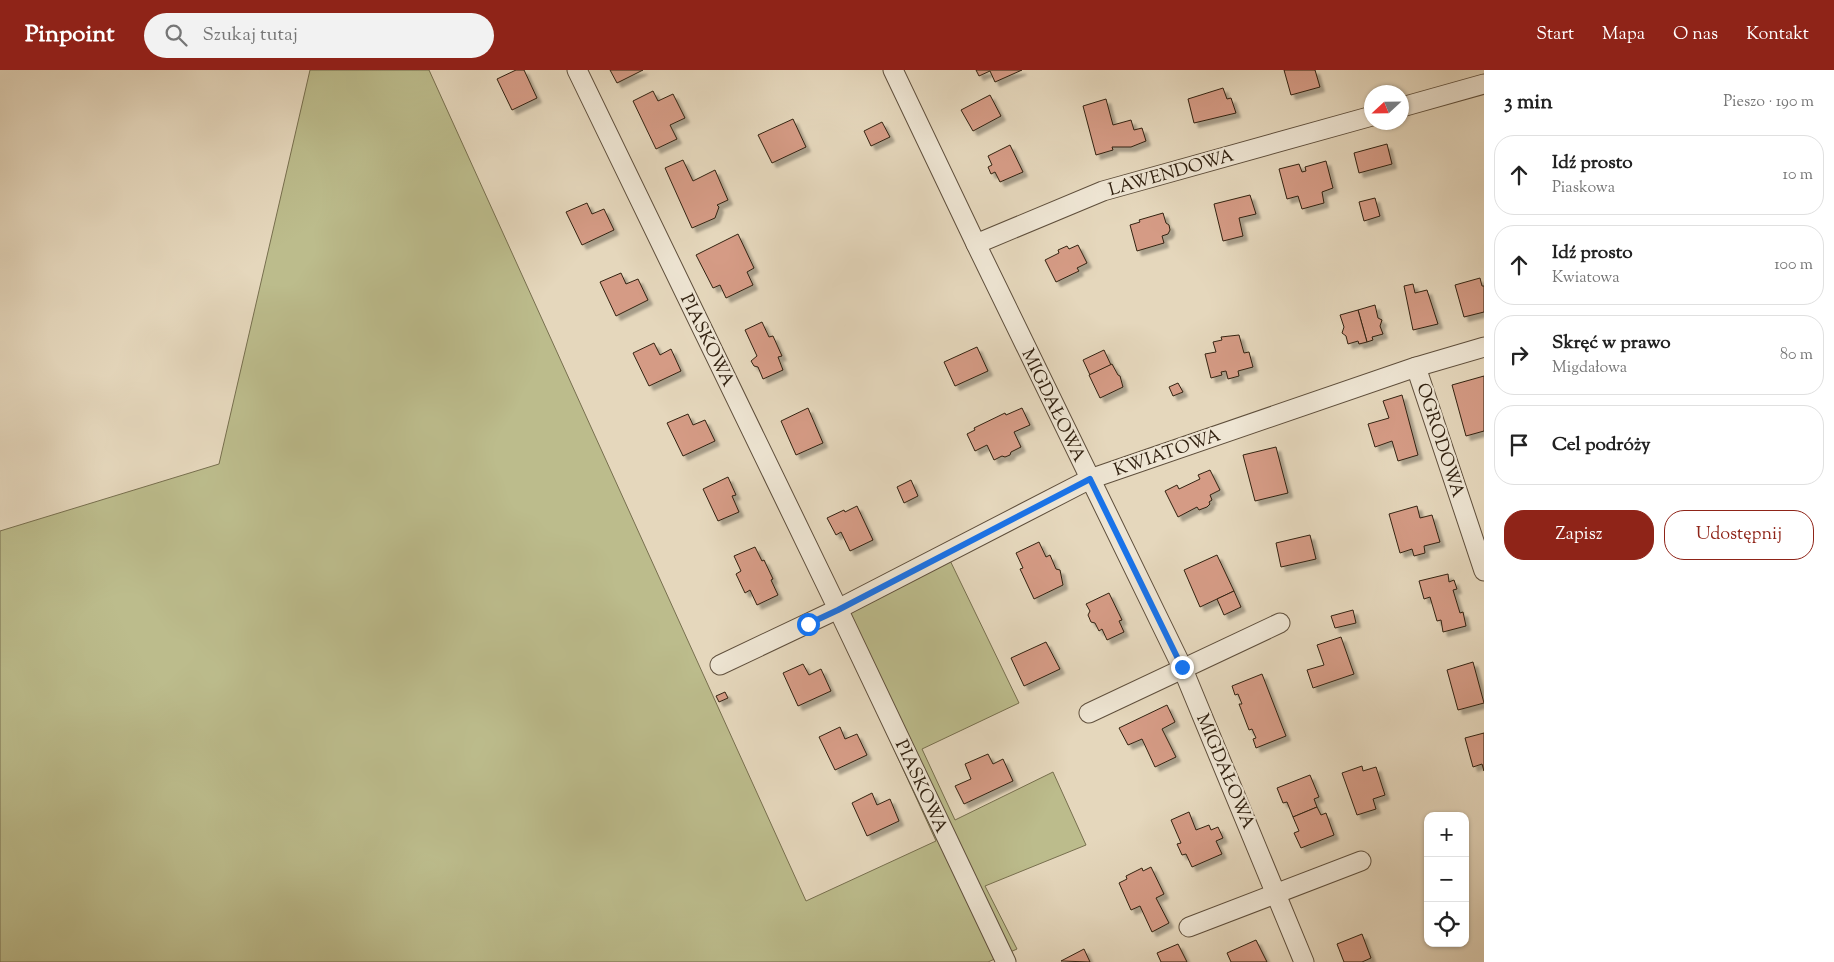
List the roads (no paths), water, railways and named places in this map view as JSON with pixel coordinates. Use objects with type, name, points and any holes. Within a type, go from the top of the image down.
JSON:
[{"type":"street","name":"PIASKOWA","points":[[578,70],[1006,962]]},
{"type":"street","name":"MIGDAŁOWA","points":[[893,70],[1183,669],[1304,962]]},
{"type":"street","points":[[1409,106],[1484,84]]},
{"type":"street","name":"LAWENDOWA","points":[[976,244],[1103,191],[1364,118]]},
{"type":"street","name":"KWIATOWA","points":[[838,610],[1090,479],[1416,367],[1484,347]]},
{"type":"street","name":"OGRODOWA","points":[[1416,367],[1484,571]]},
{"type":"street","points":[[720,665],[838,610]]},
{"type":"street","points":[[1089,713],[1280,623]]},
{"type":"street","points":[[1189,927],[1361,860]]}]
